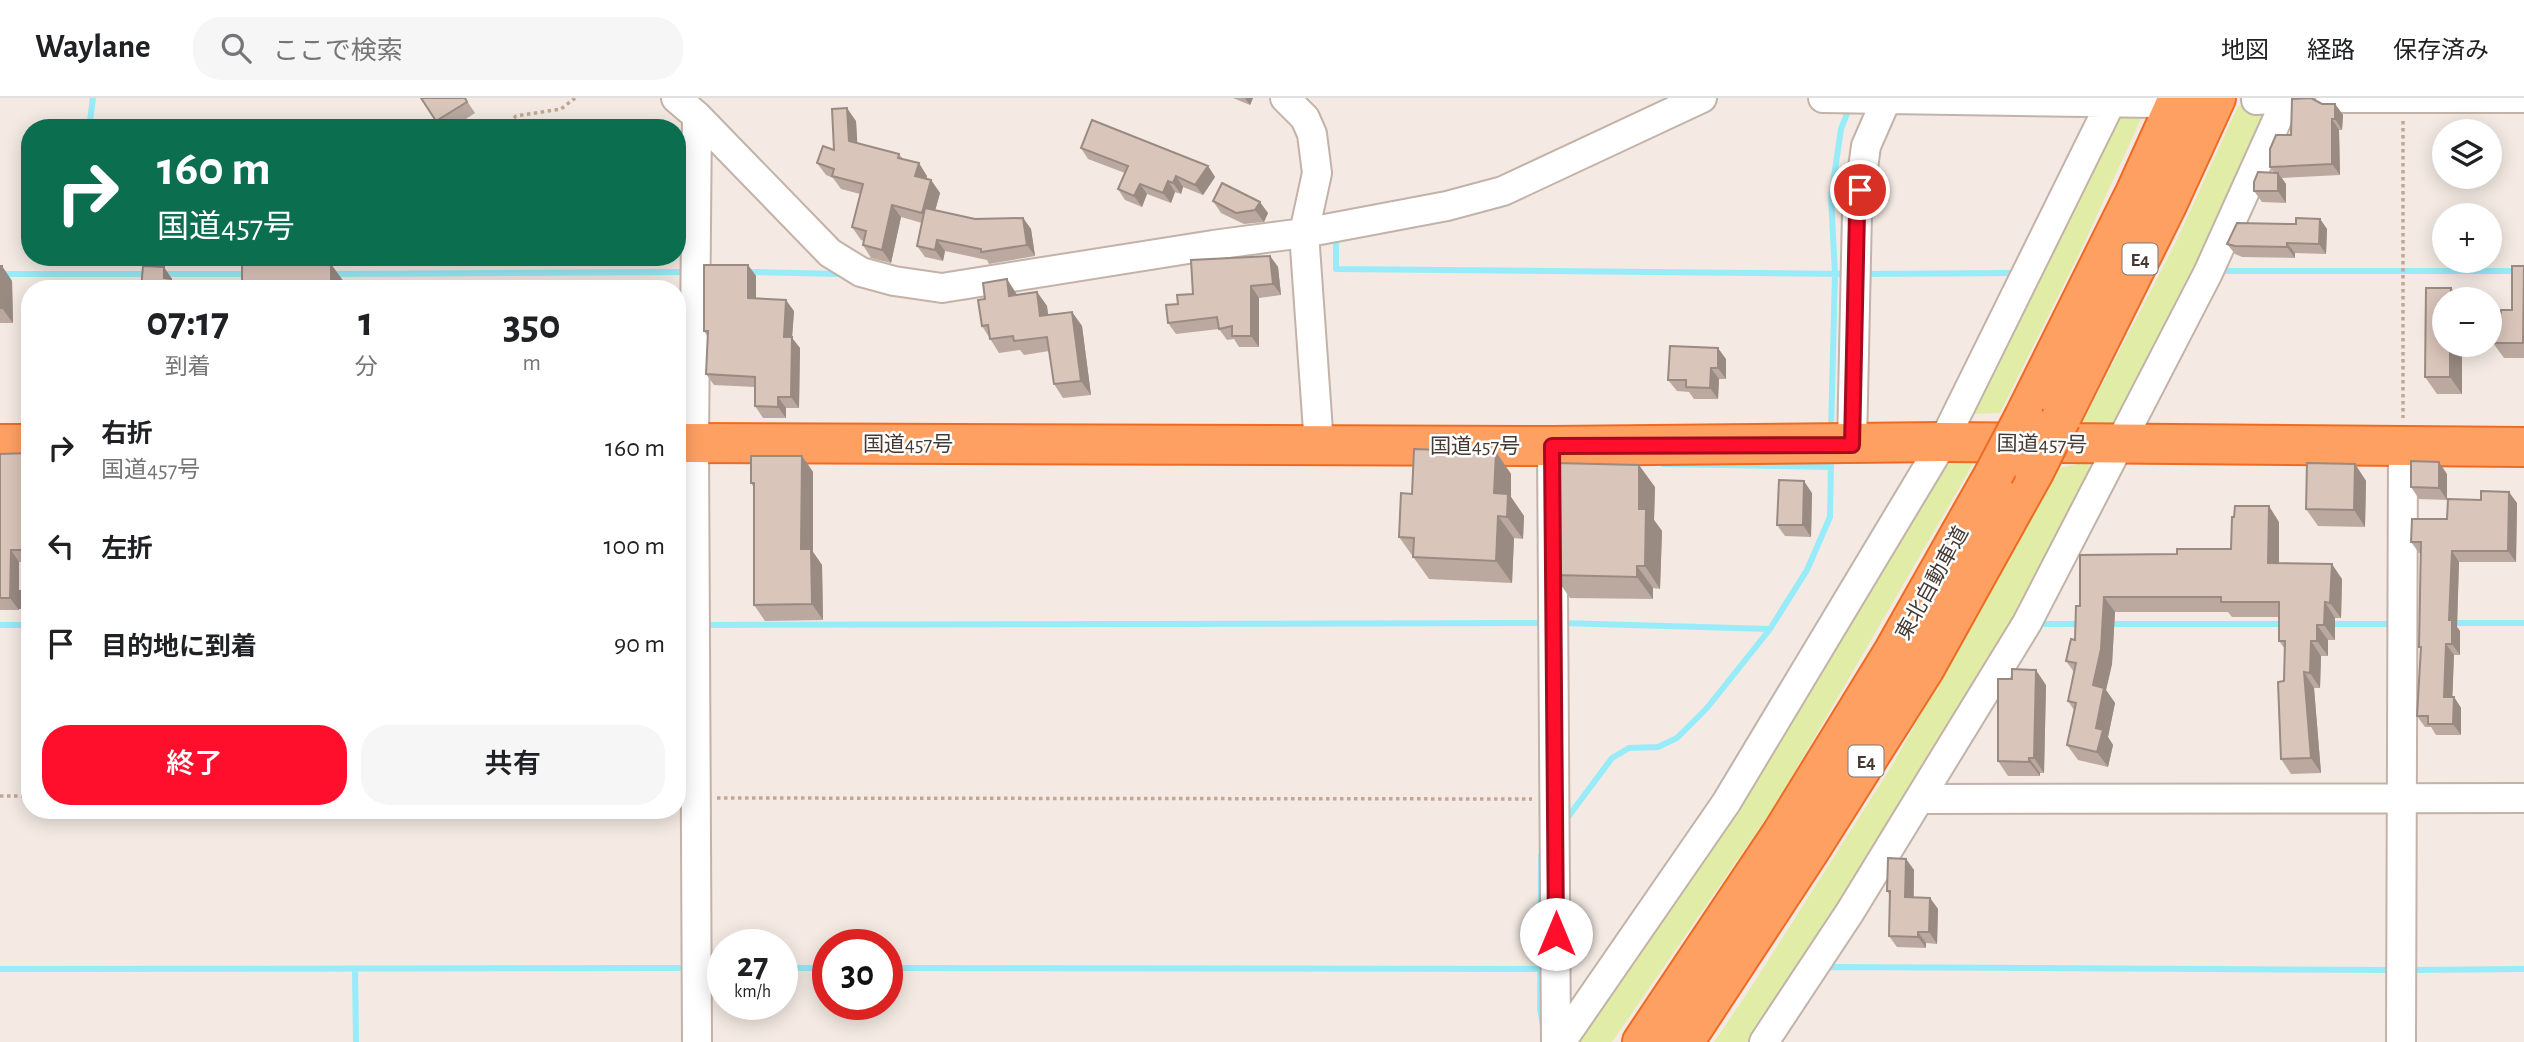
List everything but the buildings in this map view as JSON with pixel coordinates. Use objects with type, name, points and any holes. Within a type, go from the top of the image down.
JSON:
[{"type":"highway","name":"東北自動車道","points":[[1684,1042],[1925,668],[2034,472],[2166,207],[2216,98]]},
{"type":"highway","name":"東北自動車道","points":[[1642,1042],[1789,822],[1892,654],[1994,474],[2136,191],[2167,101]]},
{"type":"highway","name":"国道457号","points":[[686,443],[1552,446],[1943,442],[2524,447]]},
{"type":"highway","points":[[0,444],[21,444]]},
{"type":"street","points":[[676,98],[697,116],[830,253],[861,272],[894,281],[942,288],[1304,233],[1447,206],[1503,191],[1702,98]]},
{"type":"street","points":[[1285,98],[1305,118],[1312,134],[1317,173],[1304,233],[1319,445]]},
{"type":"street","points":[[1823,98],[2167,101]]},
{"type":"street","points":[[1765,1042],[1921,799],[2027,623],[2207,273],[2286,98],[2256,100]]},
{"type":"street","points":[[2330,98],[2524,98]]},
{"type":"street","points":[[1852,445],[1857,212],[1866,146],[1886,99]]},
{"type":"street","points":[[1558,1042],[1726,803],[1943,442],[2112,100]]},
{"type":"street","points":[[697,116],[686,443],[696,798],[697,1042]]},
{"type":"street","points":[[1552,446],[1558,1042]]},
{"type":"street","points":[[2401,1042],[2403,446]]},
{"type":"street","points":[[1921,799],[2524,797]]},
{"type":"path","points":[[513,119],[516,116],[561,109],[575,98]]},
{"type":"path","points":[[2403,98],[2403,446]]},
{"type":"path","points":[[0,796],[21,796]]},
{"type":"path","points":[[696,798],[1555,799]]},
{"type":"green space","points":[[2238,106],[2261,106],[2272,118],[2120,426],[2082,423],[2175,244]]},
{"type":"green space","points":[[2146,108],[2082,248],[2000,413],[1970,414],[2113,113]]},
{"type":"green space","points":[[1980,452],[1776,804],[1612,1042],[1572,1042],[1947,457]]},
{"type":"green space","points":[[2088,462],[2094,480],[2030,598],[1753,1042],[1714,1042],[1893,764],[2059,468]]},
{"type":"waterway","points":[[90,119],[93,98]]},
{"type":"waterway","points":[[1831,432],[1835,274],[1831,197],[1841,129],[1850,106]]},
{"type":"waterway","points":[[1336,235],[1336,269],[1847,274]]},
{"type":"waterway","points":[[2218,271],[2524,271]]},
{"type":"waterway","points":[[330,274],[687,272]]},
{"type":"waterway","points":[[747,272],[841,274]]},
{"type":"waterway","points":[[1861,274],[2017,273]]},
{"type":"waterway","points":[[0,274],[148,274]]},
{"type":"waterway","points":[[162,274],[249,274]]},
{"type":"waterway","points":[[1663,464],[1831,467]]},
{"type":"waterway","points":[[1565,821],[1612,758],[1629,748],[1658,747],[1677,738],[1707,708],[1770,629],[1807,570],[1830,517],[1831,464]]},
{"type":"waterway","points":[[704,625],[1547,623]]},
{"type":"waterway","points":[[1561,623],[1770,629]]},
{"type":"waterway","points":[[2449,623],[2524,623]]},
{"type":"waterway","points":[[2037,624],[2081,624]]},
{"type":"waterway","points":[[2106,624],[2284,624]]},
{"type":"waterway","points":[[2330,624],[2396,624]]},
{"type":"waterway","points":[[0,625],[21,625]]},
{"type":"waterway","points":[[1543,1026],[1540,1009],[1541,855],[1544,850]]},
{"type":"waterway","points":[[1824,971],[1827,967],[2396,970]]},
{"type":"waterway","points":[[0,969],[691,968]]},
{"type":"waterway","points":[[798,968],[812,968]]},
{"type":"waterway","points":[[903,968],[1540,969]]},
{"type":"waterway","points":[[355,969],[356,1042]]},
{"type":"waterway","points":[[2410,970],[2524,969]]},
{"type":"route","points":[[1556,934],[1552,446],[1852,445],[1857,212],[1860,190]]}]
